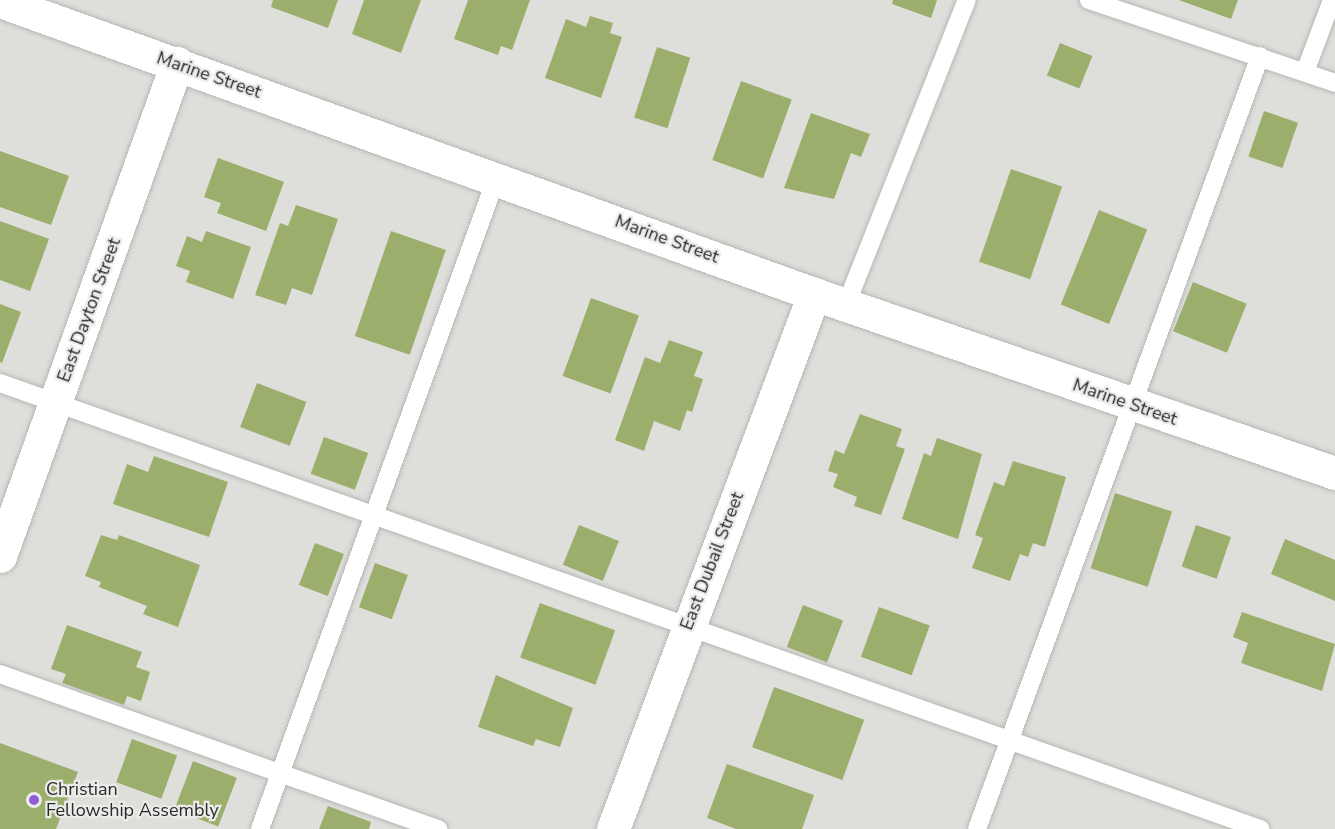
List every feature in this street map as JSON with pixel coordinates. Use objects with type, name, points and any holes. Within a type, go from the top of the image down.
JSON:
[{"type":"street","name":"Marine Street","points":[[0,1],[497,176],[814,294],[1335,473]]},
{"type":"street","name":"East Dayton Street","points":[[0,556],[177,63]]},
{"type":"street","name":"East Dubail Street","points":[[613,829],[814,294]]},
{"type":"lane","points":[[846,305],[967,0]]},
{"type":"lane","points":[[1089,0],[1335,83]]},
{"type":"lane","points":[[1305,72],[1332,0]]},
{"type":"lane","points":[[977,829],[1260,56]]},
{"type":"lane","points":[[260,829],[497,176]]},
{"type":"lane","points":[[0,383],[1260,829]]},
{"type":"lane","points":[[0,674],[438,829]]},
{"type":"building","points":[[273,0],[338,0],[328,28],[271,7]]},
{"type":"building","points":[[364,0],[421,0],[401,53],[352,34]]},
{"type":"building","points":[[468,0],[530,0],[512,50],[501,46],[498,55],[454,39]]},
{"type":"building","points":[[893,0],[937,0],[931,18],[892,4]]},
{"type":"building","points":[[1179,0],[1238,0],[1231,19]]},
{"type":"building","points":[[590,16],[613,23],[610,33],[622,37],[601,98],[545,78],[566,19],[586,27]]},
{"type":"building","points":[[1060,43],[1092,56],[1079,89],[1047,75]]},
{"type":"building","points":[[657,47],[690,58],[667,128],[634,117]]},
{"type":"building","points":[[741,81],[792,99],[763,178],[712,160]]},
{"type":"building","points":[[1264,111],[1298,123],[1282,168],[1248,156]]},
{"type":"building","points":[[811,113],[870,134],[861,157],[851,153],[834,199],[784,188]]},
{"type":"building","points":[[0,151],[69,176],[51,225],[0,207]]},
{"type":"building","points":[[218,158],[284,182],[266,231],[217,213],[221,203],[204,197]]},
{"type":"building","points":[[1011,169],[1062,187],[1030,279],[979,262]]},
{"type":"building","points":[[296,205],[338,219],[312,295],[292,288],[286,305],[255,295],[280,223],[288,226]]},
{"type":"building","points":[[1099,210],[1147,229],[1109,324],[1061,305]]},
{"type":"building","points":[[0,221],[49,239],[30,291],[0,280]]},
{"type":"building","points":[[206,231],[251,247],[233,299],[186,282],[190,271],[176,266],[187,236],[202,242]]},
{"type":"building","points":[[391,231],[446,250],[410,355],[355,336]]},
{"type":"building","points":[[1193,282],[1247,304],[1227,353],[1173,331]]},
{"type":"building","points":[[591,298],[639,315],[611,393],[563,376]]},
{"type":"building","points":[[0,304],[21,312],[2,363],[0,362]]},
{"type":"building","points":[[669,340],[703,352],[694,376],[703,379],[692,412],[687,410],[680,431],[654,421],[644,451],[615,440],[645,357],[660,363]]},
{"type":"building","points":[[257,383],[306,402],[290,446],[240,427]]},
{"type":"building","points":[[860,414],[902,429],[896,446],[905,449],[881,515],[854,506],[857,497],[833,487],[838,474],[828,471],[835,450],[844,454]]},
{"type":"building","points":[[324,437],[368,453],[355,490],[311,474]]},
{"type":"building","points":[[937,438],[982,454],[958,539],[902,519],[924,453],[931,456]]},
{"type":"building","points":[[154,456],[228,482],[209,537],[113,504],[127,464],[148,472]]},
{"type":"building","points":[[1013,461],[1066,477],[1045,547],[1033,543],[1028,557],[1020,554],[1010,581],[972,568],[983,538],[975,535],[994,482],[1004,486]]},
{"type":"building","points":[[1115,493],[1172,512],[1148,587],[1091,568]]},
{"type":"building","points":[[579,525],[619,541],[603,581],[563,565]]},
{"type":"building","points":[[1196,525],[1231,537],[1217,579],[1182,567]]},
{"type":"building","points":[[101,535],[117,540],[119,535],[200,565],[178,627],[143,614],[147,606],[99,587],[101,582],[85,576]]},
{"type":"building","points":[[1285,539],[1335,560],[1335,601],[1271,574]]},
{"type":"building","points":[[315,543],[344,554],[328,596],[299,585]]},
{"type":"building","points":[[375,563],[408,575],[392,619],[359,607]]},
{"type":"building","points":[[540,603],[615,630],[595,685],[520,658]]},
{"type":"building","points":[[803,605],[843,620],[827,662],[787,647]]},
{"type":"building","points":[[879,607],[930,625],[912,675],[861,657]]},
{"type":"building","points":[[1242,612],[1335,644],[1322,691],[1241,663],[1248,643],[1233,637]]},
{"type":"building","points":[[67,625],[142,652],[136,667],[150,672],[141,701],[127,696],[124,705],[62,683],[66,674],[51,669]]},
{"type":"building","points":[[496,675],[573,708],[560,747],[536,739],[533,746],[478,727]]},
{"type":"building","points":[[774,687],[864,720],[842,780],[752,747]]},
{"type":"building","points":[[132,739],[177,755],[161,799],[116,782]]},
{"type":"building","name":"Christian Fellowship Assembly","points":[[0,743],[78,772],[56,829],[0,829]]},
{"type":"building","points":[[193,761],[237,778],[218,826],[174,810]]},
{"type":"building","points":[[727,764],[814,795],[802,829],[736,829],[707,818]]},
{"type":"building","points":[[328,806],[371,822],[369,829],[319,829]]},
{"type":"place","name":"Christian Fellowship Assembly","points":[[34,800]]}]
